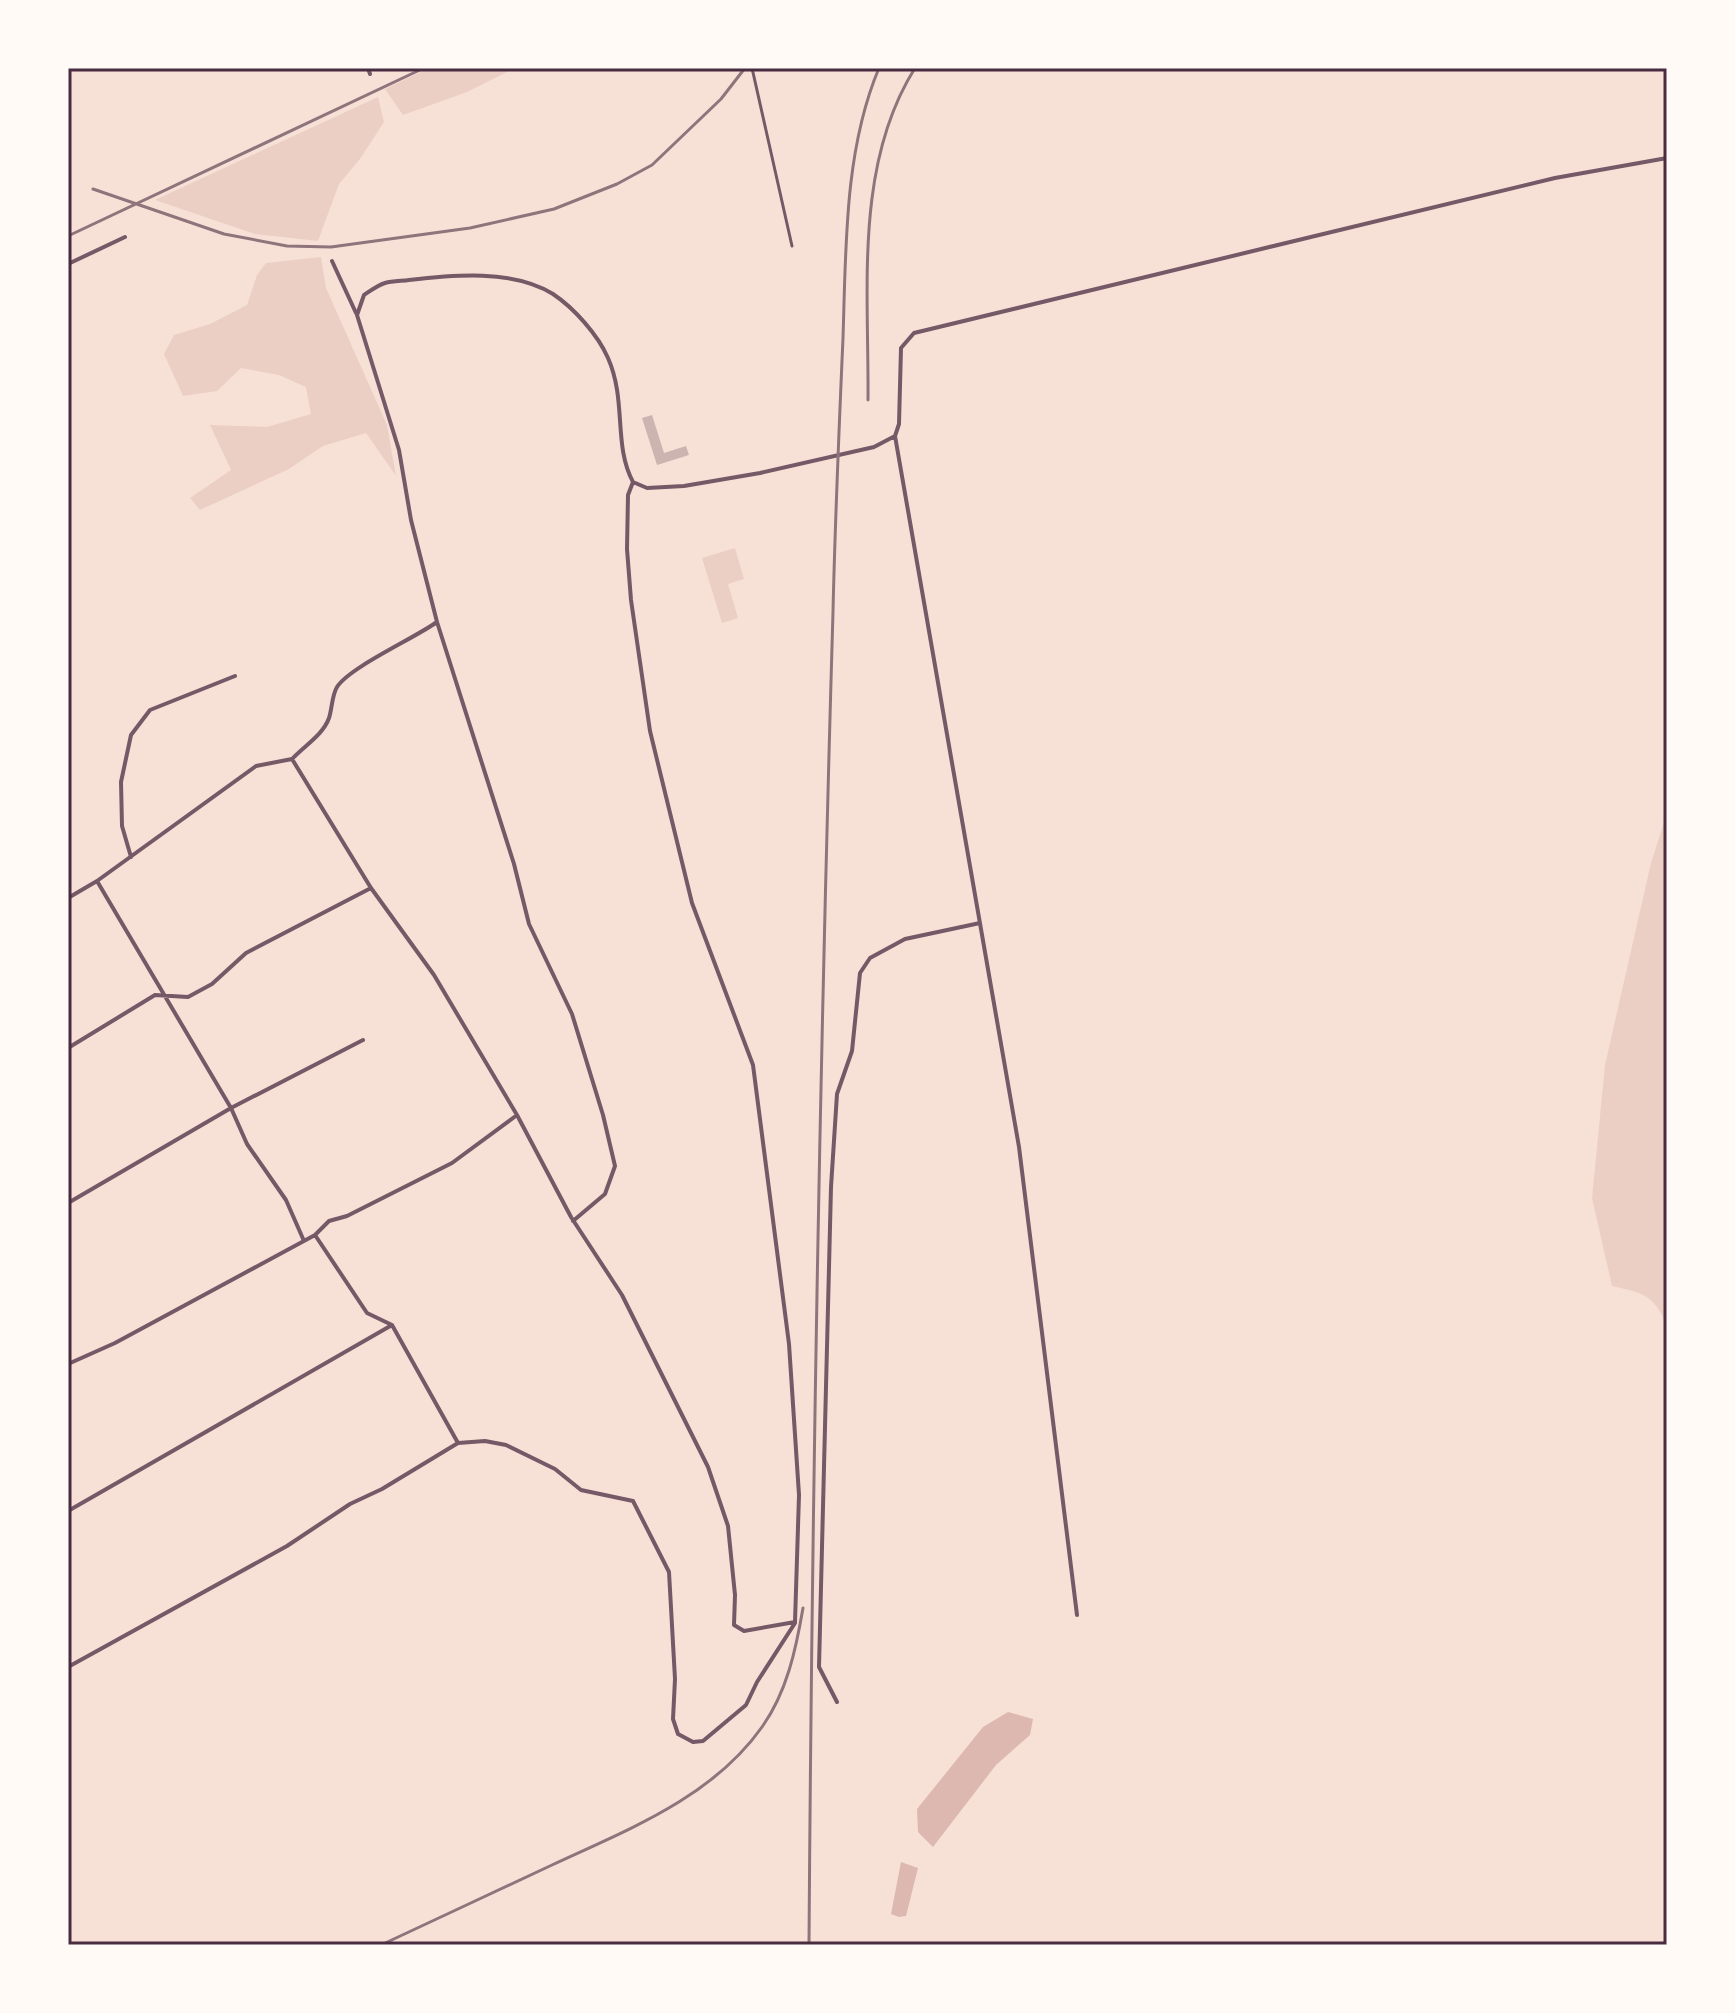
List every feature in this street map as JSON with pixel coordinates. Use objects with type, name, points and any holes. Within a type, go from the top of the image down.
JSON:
[{"type":"street","points":[[368,68],[370,74]]},
{"type":"street","points":[[752,68],[792,246]]},
{"type":"street","points":[[1077,1615],[1019,1147],[895,436],[899,424],[901,348],[914,333],[1105,285],[1555,178],[1667,158]]},
{"type":"street","points":[[68,264],[125,237]]},
{"type":"street","points":[[332,261],[357,315],[399,450],[411,520],[437,622],[514,864],[529,924],[572,1014],[603,1115],[615,1166],[605,1194],[573,1221]]},
{"type":"street","points":[[357,315],[364,295],[385,283],[425,278],[502,278],[531,284],[552,293],[595,336],[607,356],[620,392],[625,466],[633,482],[647,488],[684,486],[760,473],[874,447],[895,436]]},
{"type":"street","points":[[68,1667],[287,1546],[350,1504],[382,1489],[458,1443],[485,1441],[506,1445],[555,1469],[581,1490],[633,1501],[669,1572],[675,1679],[673,1719],[678,1734],[693,1742],[703,1741],[746,1705],[795,1622],[799,1495],[789,1344],[753,1065],[692,903],[650,731],[631,600],[627,549],[628,495],[633,482]]},
{"type":"street","points":[[68,898],[97,881],[256,766],[292,759],[329,720],[337,687],[363,665],[418,636],[437,622]]},
{"type":"street","points":[[131,857],[122,826],[121,782],[131,735],[150,710],[235,676]]},
{"type":"street","points":[[292,759],[371,888],[434,975],[517,1115],[573,1221],[622,1295],[708,1467],[728,1526],[735,1595],[734,1625],[744,1631],[795,1622]]},
{"type":"street","points":[[97,881],[231,1108],[247,1144],[286,1200],[304,1241]]},
{"type":"street","points":[[68,1048],[155,995],[188,997],[200,991],[246,953],[371,888]]},
{"type":"street","points":[[837,1702],[819,1667],[831,1187],[837,1094],[852,1051],[860,973],[870,958],[905,939],[980,923]]},
{"type":"street","points":[[68,1203],[231,1108],[363,1040]]},
{"type":"street","points":[[68,1364],[115,1343],[315,1235],[329,1221],[347,1216],[452,1163],[517,1115]]},
{"type":"street","points":[[315,1235],[367,1313],[392,1325],[458,1443]]},
{"type":"street","points":[[68,1511],[392,1325]]},
{"type":"shaded area","points":[[429,68],[515,68],[467,92],[403,115],[385,89]]},
{"type":"shaded area","points":[[378,97],[384,122],[339,184],[318,241],[255,234],[155,200]]},
{"type":"shaded area","points":[[321,257],[326,288],[387,425],[396,476],[366,433],[323,446],[289,469],[200,510],[190,498],[231,470],[210,425],[267,427],[311,414],[306,387],[279,375],[241,368],[217,391],[183,396],[164,354],[174,335],[210,324],[247,305],[257,275],[266,263]]},
{"type":"shaded area","points":[[735,548],[744,579],[728,584],[738,618],[722,623],[702,558]]},
{"type":"shaded area","points":[[1667,813],[1667,1325],[1657,1307],[1646,1296],[1612,1286],[1592,1198],[1605,1065],[1651,863]]},
{"type":"shaded area","points":[[1008,1712],[1033,1719],[1030,1735],[996,1765],[933,1847],[918,1832],[917,1809],[983,1727]]},
{"type":"shaded area","points":[[901,1862],[918,1868],[906,1916],[899,1917],[891,1914]]},
{"type":"building","points":[[652,415],[664,453],[686,446],[689,455],[657,465],[642,418]]},
{"type":"railway","points":[[68,236],[424,68]]},
{"type":"railway","points":[[93,189],[224,234],[287,246],[331,247],[470,228],[554,209],[617,184],[652,165],[721,99],[745,68]]},
{"type":"railway","points":[[809,1945],[817,1278],[837,475],[849,201],[859,133],[879,68]]},
{"type":"railway","points":[[868,400],[867,272],[874,187],[882,145],[896,106],[915,68]]},
{"type":"railway","points":[[381,1945],[638,1825],[719,1774],[742,1752],[771,1714],[794,1654],[803,1608]]}]
